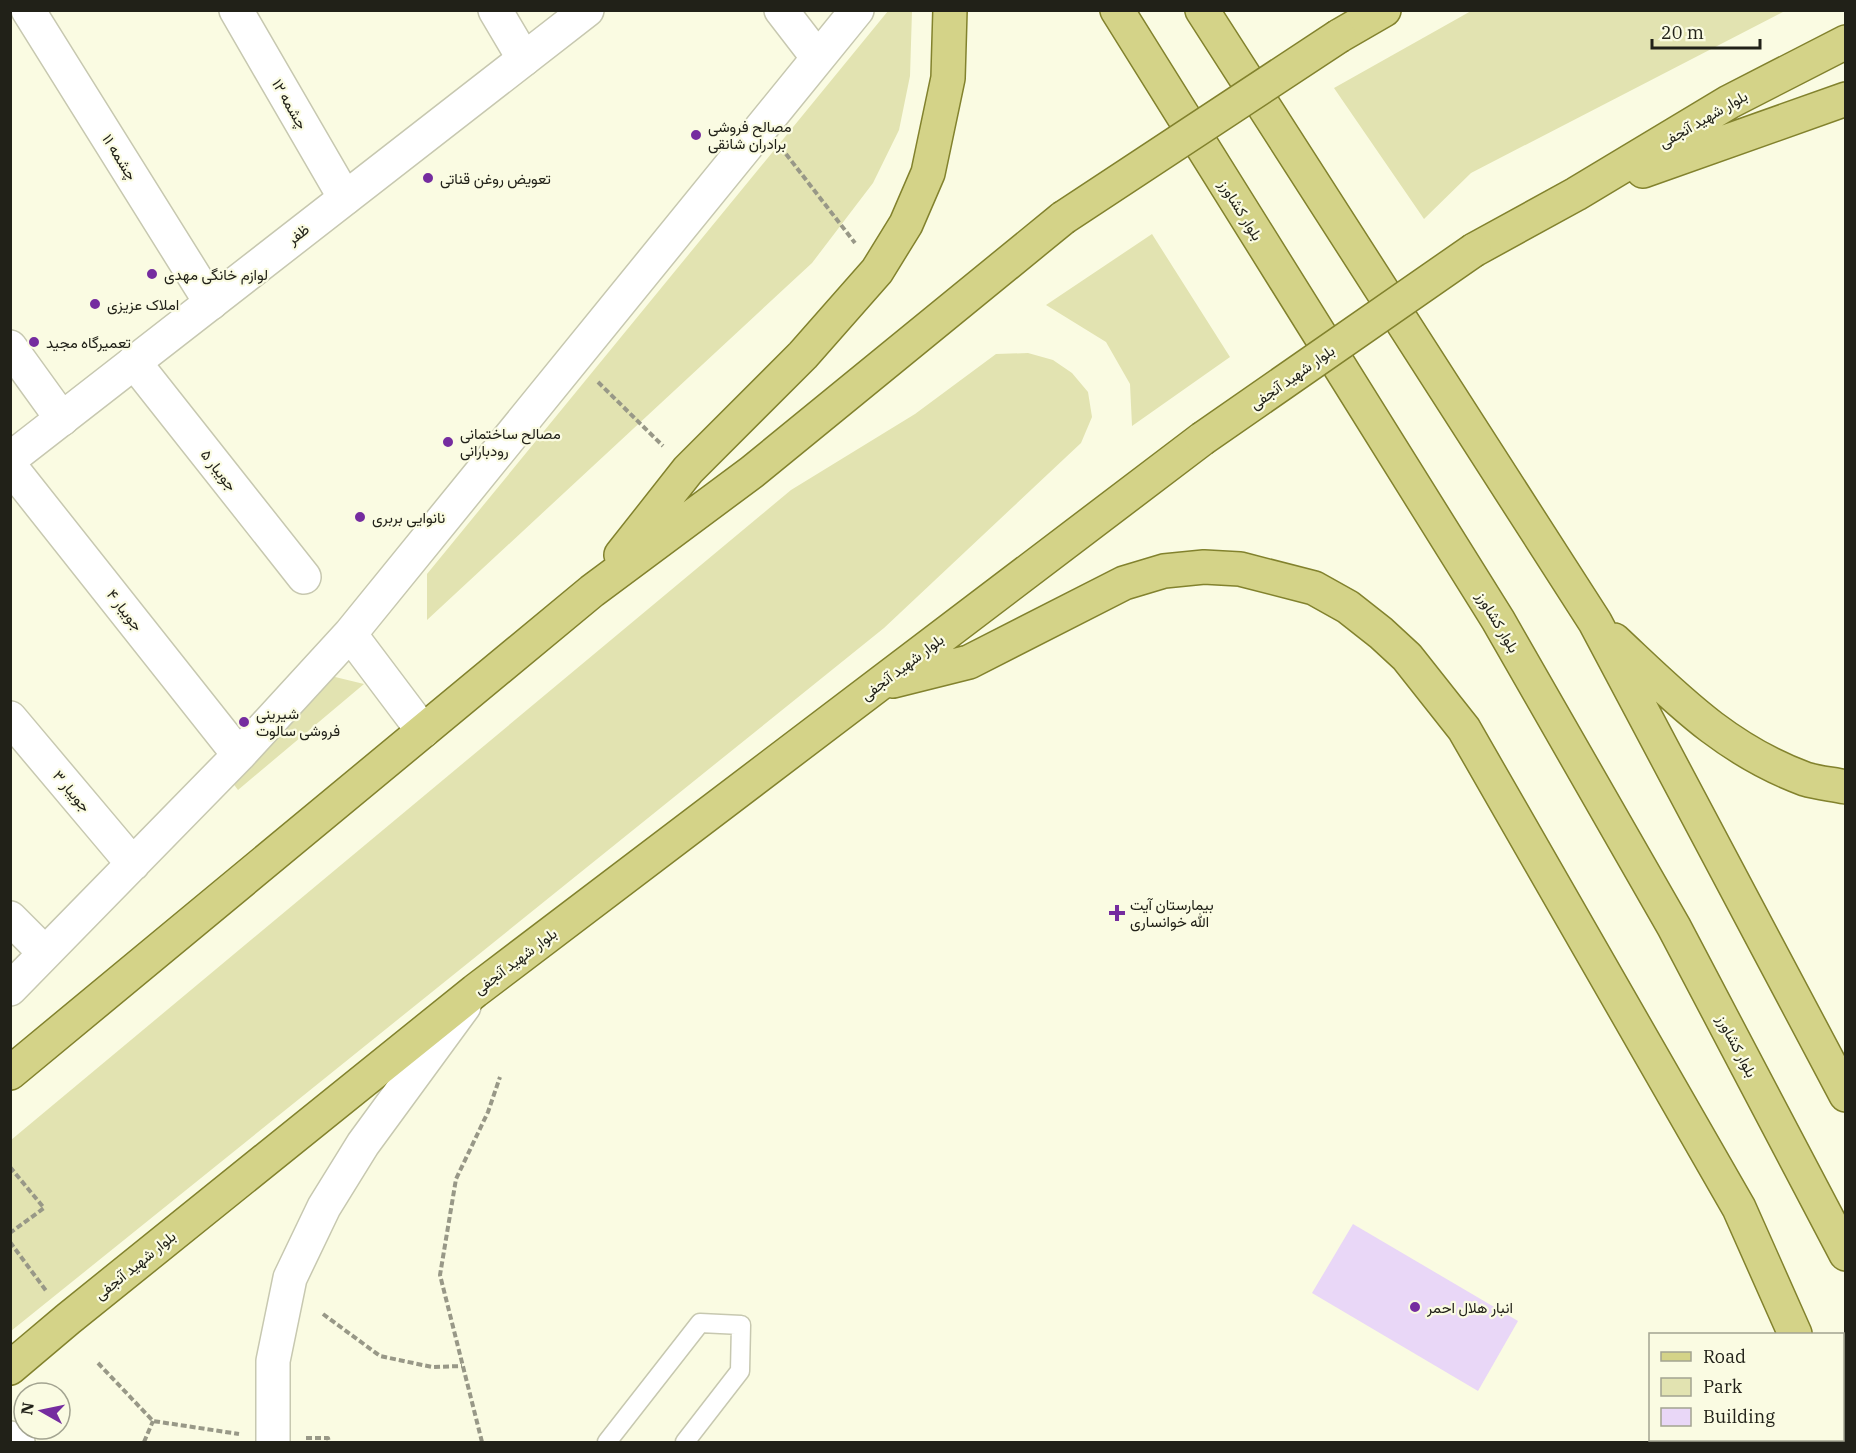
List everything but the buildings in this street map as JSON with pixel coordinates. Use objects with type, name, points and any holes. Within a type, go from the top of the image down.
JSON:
[{"type":"main road","points":[[592,591],[688,470],[803,355],[877,271],[906,224],[928,173],[948,78],[950,10]]},
{"type":"main road","name":"بلوار کشاورز","points":[[1117,10],[1498,620],[1674,927],[1845,1254]]},
{"type":"main road","points":[[1202,10],[1594,622],[1845,1095]]},
{"type":"main road","points":[[10,1073],[592,591],[752,472],[1063,218],[1339,36],[1384,10]]},
{"type":"main road","name":"بلوار شهید آنجفی","points":[[10,1368],[475,991],[1202,439],[1474,250],[1576,194],[1729,102],[1845,42]]},
{"type":"main road","points":[[1576,194],[1845,99]]},
{"type":"main road","points":[[879,684],[969,662],[1124,582],[1164,571],[1204,567],[1240,569],[1314,588],[1348,607],[1407,657],[1464,729],[1739,1208],[1794,1333]]},
{"type":"main road","points":[[1594,622],[1698,718],[1746,752],[1807,780],[1845,787]]},
{"type":"street","name":"چشمه ۱۱","points":[[28,10],[211,303]]},
{"type":"street","name":"چشمه ۱۲","points":[[236,10],[345,198]]},
{"type":"street","points":[[495,10],[524,59]]},
{"type":"street","name":"ظفر","points":[[10,459],[586,10]]},
{"type":"street","points":[[781,10],[818,58]]},
{"type":"street","points":[[10,989],[239,754],[350,634],[857,10]]},
{"type":"street","points":[[10,348],[62,419]]},
{"type":"street","name":"جویبار ۵","points":[[134,362],[304,577]]},
{"type":"street","name":"جویبار ۴","points":[[10,466],[239,754]]},
{"type":"street","points":[[350,634],[423,731]]},
{"type":"street","name":"جویبار ۳","points":[[10,718],[133,864]]},
{"type":"street","points":[[10,918],[45,953]]},
{"type":"street","points":[[273,1443],[273,1361],[290,1278],[324,1207],[363,1144],[475,991]]},
{"type":"street","points":[[10,1438],[18,1443]]},
{"type":"lane","points":[[607,1443],[700,1323],[741,1325],[740,1371],[685,1443]]},
{"type":"path","points":[[764,124],[877,271]]},
{"type":"path","points":[[574,358],[688,470]]},
{"type":"path","points":[[482,1443],[441,1275],[456,1179],[488,1112],[500,1077]]},
{"type":"path","points":[[10,1167],[44,1208],[10,1233]]},
{"type":"path","points":[[10,1242],[52,1298]]},
{"type":"path","points":[[323,1314],[380,1356],[432,1368],[462,1366]]},
{"type":"path","points":[[98,1363],[153,1421],[144,1443]]},
{"type":"path","points":[[328,1438],[333,1443]]},
{"type":"green space","points":[[888,11],[912,11],[910,76],[899,130],[873,183],[812,263],[427,620],[427,574]]},
{"type":"green space","points":[[1471,11],[1785,11],[1471,173],[1424,219],[1334,88]]},
{"type":"green space","points":[[1152,234],[1230,357],[1132,426],[1130,384],[1106,342],[1046,305]]},
{"type":"green space","points":[[1028,353],[1053,360],[1072,373],[1088,392],[1092,417],[1081,443],[884,628],[11,1331],[11,1140],[791,490],[915,414],[996,354]]},
{"type":"green space","points":[[331,676],[364,684],[238,790],[232,782]]},
{"type":"place","name":"مصالح فروشی برادران شانقی","points":[[696,135]]},
{"type":"place","name":"تعویض روغن قناتی","points":[[428,178]]},
{"type":"place","name":"لوازم خانگی مهدی","points":[[152,274]]},
{"type":"place","name":"املاک عزیزی","points":[[95,304]]},
{"type":"place","name":"تعمیرگاه مجید","points":[[34,342]]},
{"type":"place","name":"مصالح ساختمانی رودبارانی","points":[[448,442]]},
{"type":"place","name":"نانوایی بربری","points":[[360,517]]},
{"type":"place","name":"شیرینی فروشی سالوت","points":[[244,722]]},
{"type":"place","name":"بیمارستان آیت الله خوانساری","points":[[1117,913]]},
{"type":"place","name":"انبار هلال احمر","points":[[1415,1307]]}]
